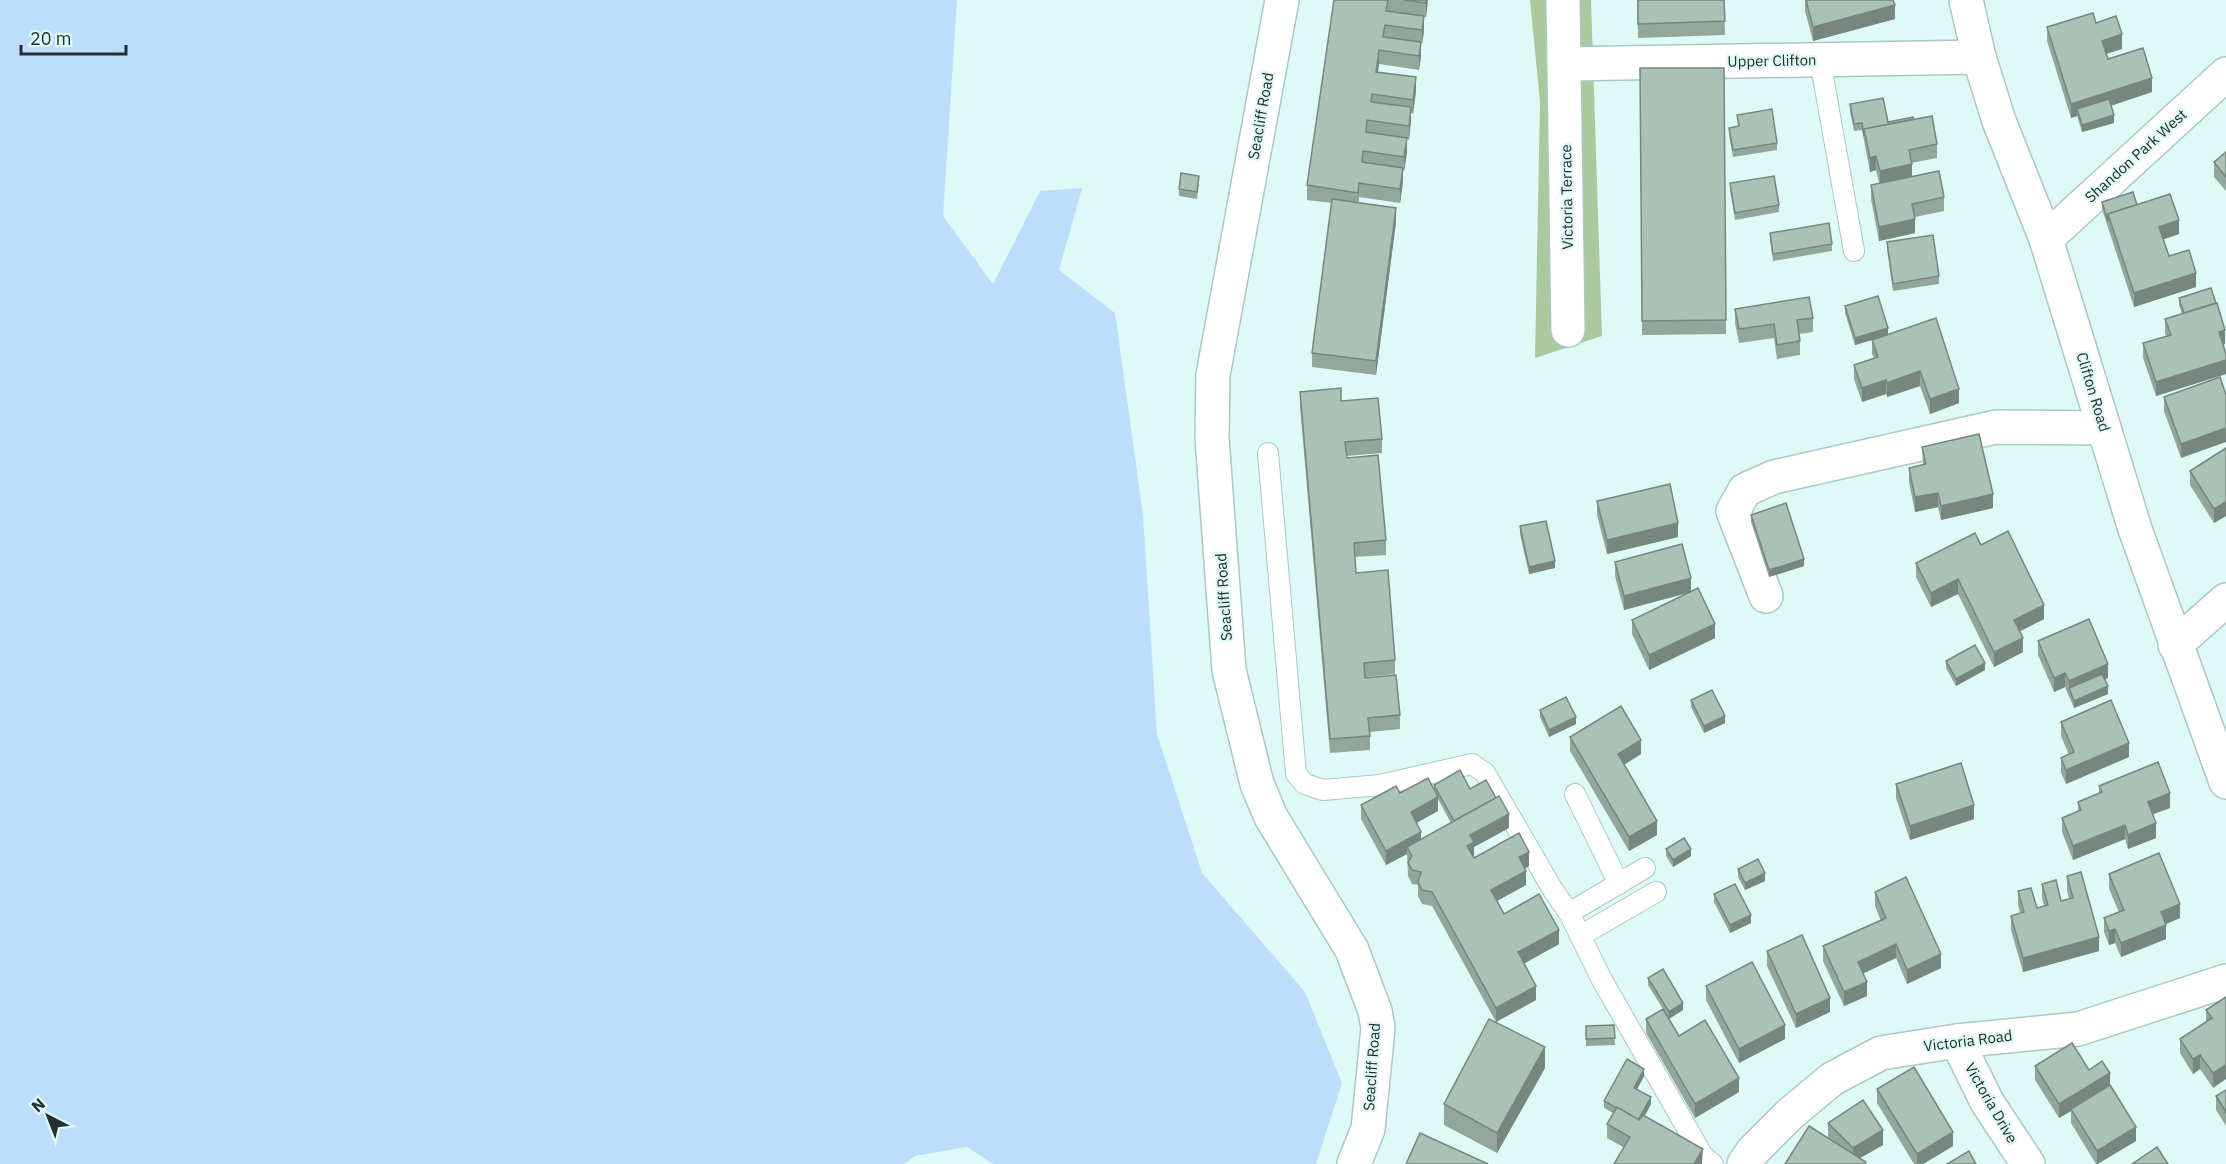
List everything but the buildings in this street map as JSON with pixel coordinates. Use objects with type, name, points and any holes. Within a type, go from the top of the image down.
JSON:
[{"type":"street","name":"Seacliff Road","points":[[1282,0],[1213,375],[1212,438],[1229,670],[1257,784],[1271,817],[1352,950],[1375,1011],[1378,1028],[1368,1129],[1354,1164]]},
{"type":"street","name":"Victoria Terrace","points":[[1563,0],[1568,330]]},
{"type":"street","name":"Clifton Road","points":[[1966,0],[1979,57],[1999,121],[2046,238],[2135,529],[2226,782]]},
{"type":"street","name":"Upper Clifton","points":[[1565,64],[1979,57]]},
{"type":"street","name":"Shandon Park West","points":[[2046,238],[2226,74]]},
{"type":"street","points":[[1766,596],[1733,511],[1745,490],[1774,477],[1996,427],[2104,428]]},
{"type":"street","points":[[2175,645],[2226,600]]},
{"type":"street","name":"Victoria Road","points":[[1744,1164],[1790,1114],[1832,1079],[1881,1053],[1957,1041],[2078,1029],[2226,981]]},
{"type":"street","name":"Victoria Drive","points":[[1957,1041],[1987,1102],[2028,1164]]},
{"type":"lane","points":[[1820,60],[1854,251]]},
{"type":"lane","points":[[1268,453],[1296,774],[1305,784],[1323,790],[1380,785],[1472,764],[1485,773],[1552,890],[1569,913],[1602,980],[1703,1156],[1713,1164]]},
{"type":"lane","points":[[1575,794],[1619,884]]},
{"type":"lane","points":[[1569,913],[1645,868]]},
{"type":"lane","points":[[1580,936],[1656,892]]},
{"type":"green space","points":[[1530,0],[1591,0],[1602,336],[1535,358],[1540,102]]},
{"type":"water","points":[[0,0],[957,0],[943,216],[993,284],[1040,191],[1082,188],[1059,270],[1115,313],[1143,515],[1157,734],[1202,873],[1305,992],[1342,1083],[1316,1164],[993,1164],[967,1147],[915,1156],[904,1164],[0,1164]]}]
